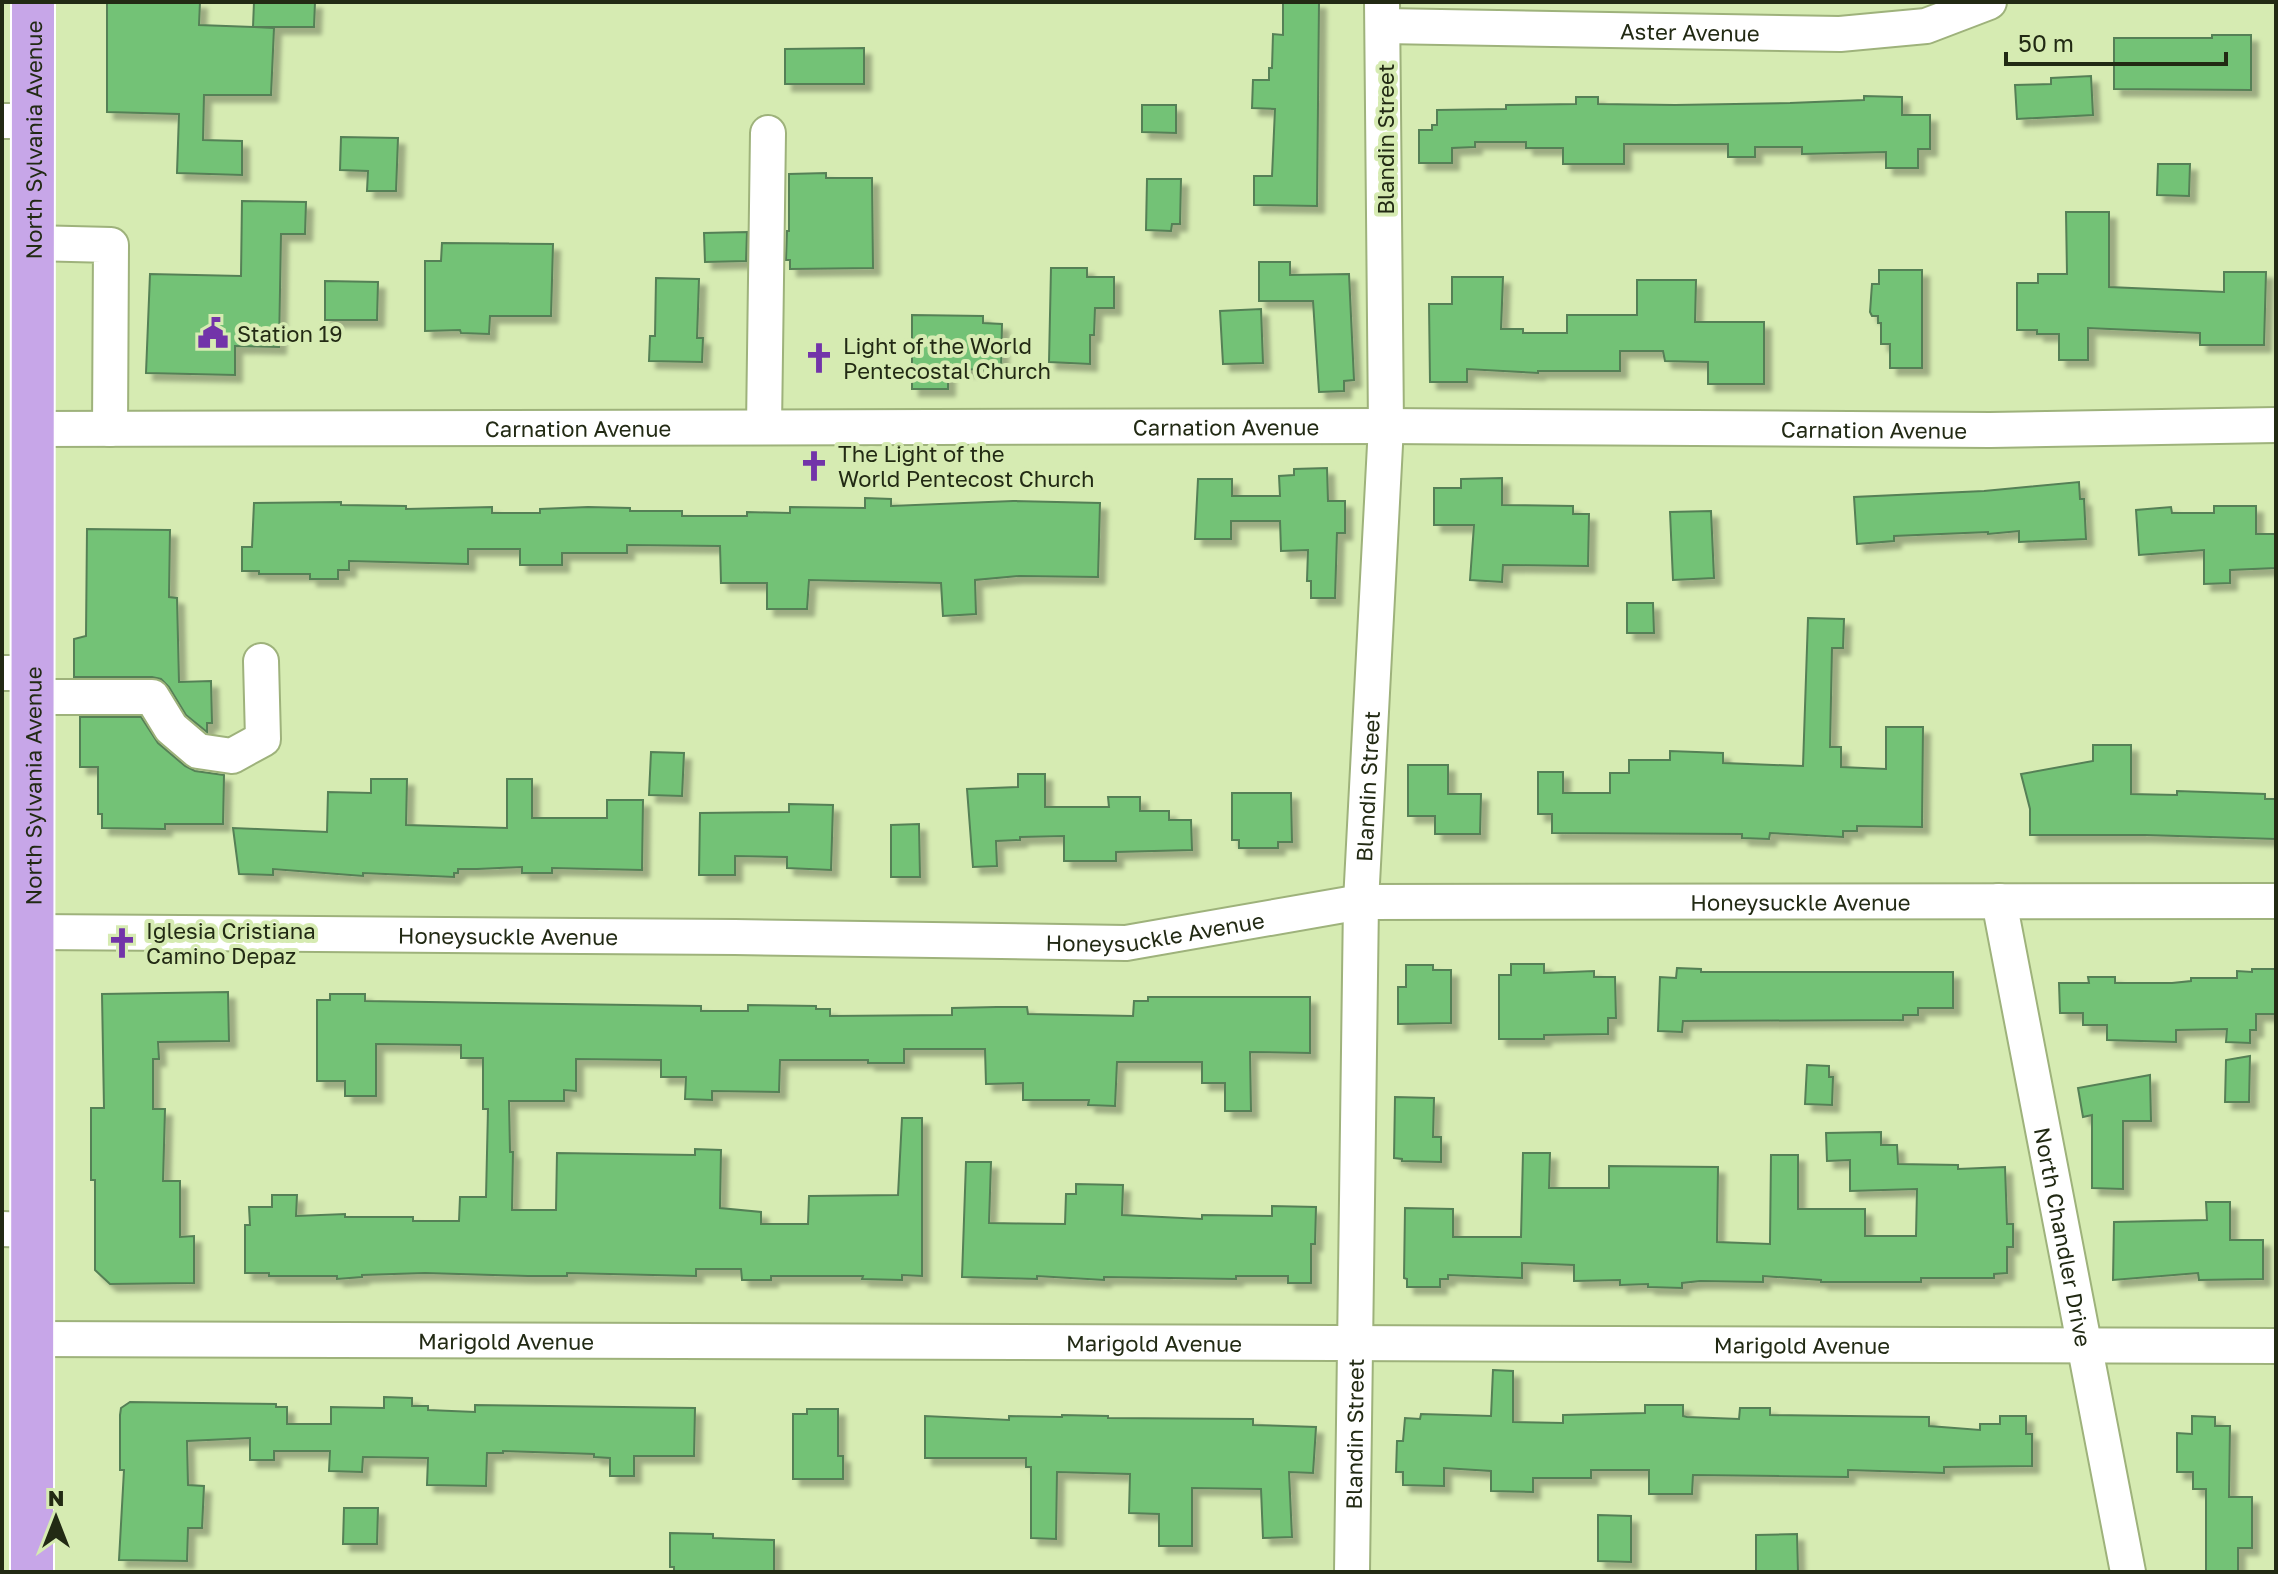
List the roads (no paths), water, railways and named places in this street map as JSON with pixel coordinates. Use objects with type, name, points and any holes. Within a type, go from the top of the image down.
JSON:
[{"type":"main road","name":"North Sylvania Avenue","points":[[32,1572],[32,1339],[17,1230],[32,932],[22,681],[32,429],[32,243],[17,121],[33,2]]},
{"type":"street","name":"Aster Avenue","points":[[1383,14],[1840,34],[1926,26],[1989,2]]},
{"type":"street","name":"Blandin Street","points":[[1352,1572],[1361,902],[1386,426],[1383,14]]},
{"type":"street","points":[[764,427],[768,133]]},
{"type":"street","points":[[32,243],[111,245],[110,429]]},
{"type":"street","name":"Carnation Avenue","points":[[32,429],[1386,426],[1990,430],[2276,425]]},
{"type":"street","points":[[22,681],[152,697],[171,728],[198,751],[232,756],[263,739],[261,661]]},
{"type":"street","name":"North Chandler Drive","points":[[1999,901],[2128,1572]]},
{"type":"street","name":"Honeysuckle Avenue","points":[[32,932],[703,936],[1126,943],[1361,902],[2276,901]]},
{"type":"street","name":"Marigold Avenue","points":[[32,1339],[2276,1346]]},
{"type":"place","name":"Station 19","points":[[213,333]]},
{"type":"place","name":"Light of the World Pentecostal Church","points":[[819,358]]},
{"type":"place","name":"The Light of the World Pentecost Church","points":[[814,466]]},
{"type":"place","name":"Iglesia Cristiana Camino Depaz","points":[[122,943]]}]
